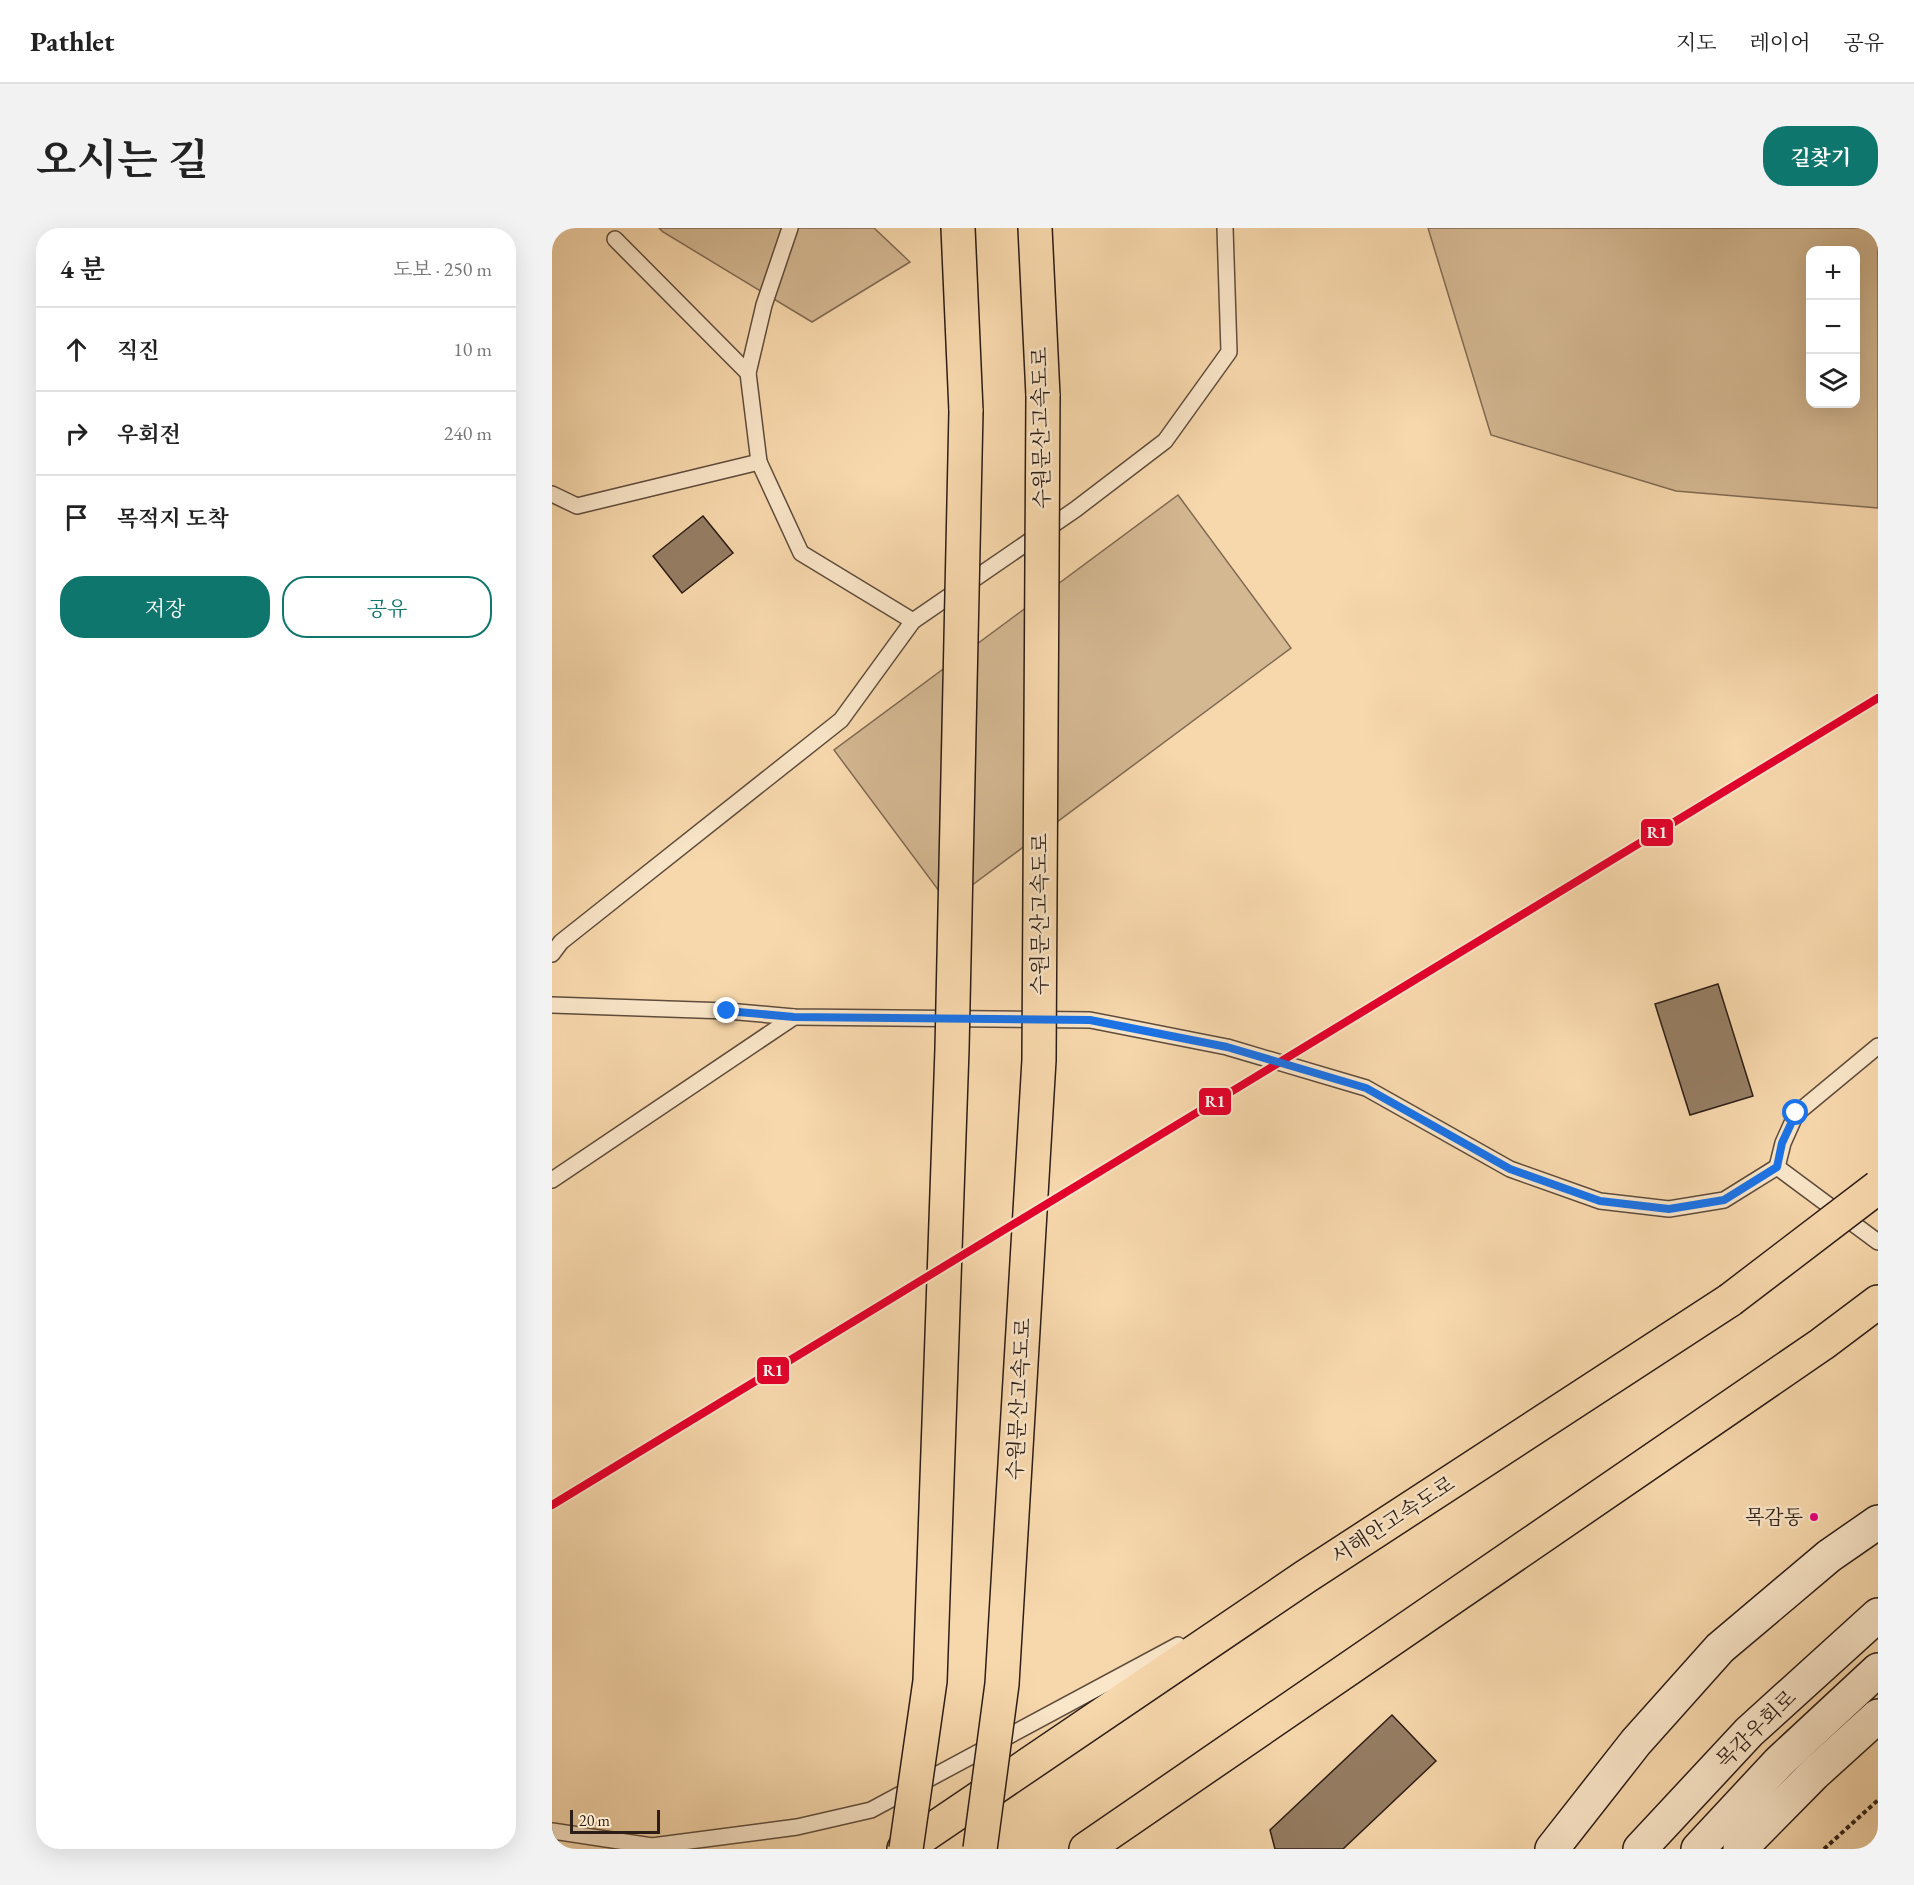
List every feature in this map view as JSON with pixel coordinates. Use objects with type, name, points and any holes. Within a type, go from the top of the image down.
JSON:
[{"type":"highway","points":[[905,1849],[930,1681],[951,1061],[966,411],[957,228]]},
{"type":"highway","name":"수원문산고속도로","points":[[980,1849],[1002,1684],[1039,1060],[1043,396],[1035,228]]},
{"type":"highway","name":"서해안고속도로","points":[[905,1849],[1305,1577],[1730,1300],[1878,1187]]},
{"type":"highway","points":[[1086,1849],[1822,1344],[1878,1302]]},
{"type":"highway","points":[[1096,1849],[1119,1827]]},
{"type":"main road","points":[[1552,1849],[1636,1742],[1720,1648],[1829,1556],[1878,1522]]},
{"type":"main road","name":"목감우회로","points":[[1640,1849],[1749,1732],[1878,1615]]},
{"type":"main road","name":"목감우회로","points":[[1698,1849],[1779,1762],[1878,1670]]},
{"type":"main road","points":[[1740,1849],[1814,1774],[1878,1716]]},
{"type":"lane","points":[[790,228],[764,305],[748,373],[759,462],[801,553],[913,621]]},
{"type":"lane","points":[[552,954],[561,942],[841,720],[913,621],[1076,509],[1165,441],[1229,352],[1225,228]]},
{"type":"lane","points":[[615,239],[748,373]]},
{"type":"lane","points":[[552,495],[578,506],[759,462]]},
{"type":"lane","points":[[552,1005],[727,1011],[794,1017],[1090,1020],[1227,1047],[1366,1088],[1510,1169],[1600,1201],[1669,1209],[1724,1200],[1777,1167],[1782,1143],[1796,1113],[1878,1046]]},
{"type":"lane","points":[[552,1180],[581,1163],[794,1017]]},
{"type":"lane","points":[[1777,1167],[1878,1242]]},
{"type":"lane","points":[[552,1831],[652,1846],[797,1827],[871,1810],[1305,1577]]},
{"type":"path","points":[[1824,1849],[1878,1800]]},
{"type":"shaded area","points":[[659,228],[874,228],[910,262],[812,322]]},
{"type":"shaded area","points":[[1428,228],[1878,228],[1878,508],[1676,491],[1491,435]]},
{"type":"shaded area","points":[[1178,495],[1291,648],[948,903],[834,750]]},
{"type":"building","points":[[703,516],[733,553],[682,593],[653,556]]},
{"type":"building","points":[[1718,984],[1753,1096],[1690,1115],[1655,1004]]},
{"type":"building","points":[[1392,1715],[1436,1761],[1343,1849],[1275,1849],[1270,1830]]},
{"type":"transit line","name":"R1","points":[[552,1505],[1878,698]]},
{"type":"place","name":"목감동","points":[[1814,1517]]},
{"type":"route","points":[[727,1011],[794,1017],[1090,1020],[1227,1047],[1366,1088],[1510,1169],[1600,1201],[1669,1209],[1724,1200],[1777,1167],[1782,1143],[1796,1113]]}]
